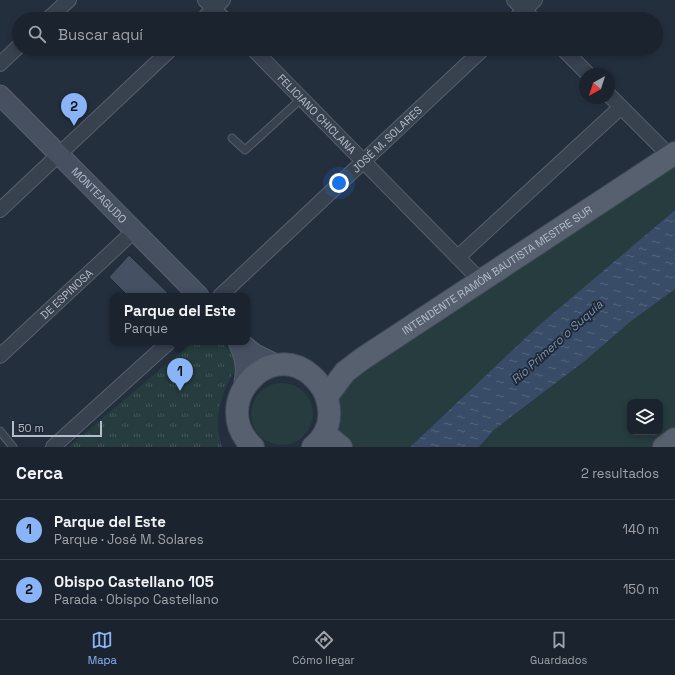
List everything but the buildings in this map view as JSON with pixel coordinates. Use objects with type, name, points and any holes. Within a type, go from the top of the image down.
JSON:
[{"type":"main road","name":"INTENDENTE RAMÓN BAUTISTA MESTRE SUR","points":[[327,396],[338,380],[356,364],[673,155]]},
{"type":"main road","points":[[254,447],[241,438],[237,416],[238,402],[243,388],[252,377],[264,369],[278,365],[294,366],[308,372],[320,382],[327,396],[330,411],[326,443]]},
{"type":"main road","points":[[664,447],[675,439]]},
{"type":"street","points":[[56,12],[69,0]]},
{"type":"street","points":[[522,12],[535,0]]},
{"type":"street","points":[[208,12],[214,3],[220,12]]},
{"type":"street","points":[[0,64],[12,53]]},
{"type":"street","points":[[0,210],[164,56]]},
{"type":"street","name":"FELICIANO CHICLANA","points":[[260,56],[481,281]]},
{"type":"street","name":"JOSÉ M. SOLARES","points":[[223,293],[365,162],[476,56]]},
{"type":"street","points":[[570,56],[582,68]]},
{"type":"street","name":"MONTEAGUDO","points":[[0,95],[196,293]]},
{"type":"street","points":[[615,101],[673,155]]},
{"type":"street","points":[[458,257],[621,107]]},
{"type":"street","name":"DE ESPINOSA","points":[[0,356],[134,231]]},
{"type":"street","points":[[53,447],[167,345]]},
{"type":"street","points":[[240,345],[244,354],[247,370],[243,388]]},
{"type":"street","points":[[243,345],[255,354],[278,365]]},
{"type":"lane","points":[[232,138],[245,150],[302,98]]},
{"type":"lane","points":[[0,431],[13,447]]},
{"type":"green space","points":[[675,153],[675,210],[540,326],[410,447],[341,447],[327,396]]},
{"type":"green space","points":[[675,289],[675,439],[664,447],[479,447],[494,430],[586,360],[630,322]]},
{"type":"green space","points":[[189,345],[224,345],[240,359],[224,391],[221,402],[218,423],[222,447],[68,447]]},
{"type":"green space","points":[[276,383],[288,383],[304,392],[311,402],[313,414],[311,426],[304,436],[288,445],[276,445],[265,440],[256,431],[251,420],[251,408],[256,397],[265,388]]},
{"type":"water","name":"Río Primero o Suquía","points":[[675,210],[675,289],[630,322],[586,360],[494,430],[479,447],[410,447],[537,327]]},
{"type":"place","name":"Obispo Castellano 105","points":[[74,126]]},
{"type":"place","name":"Parque del Este","points":[[180,391]]}]
